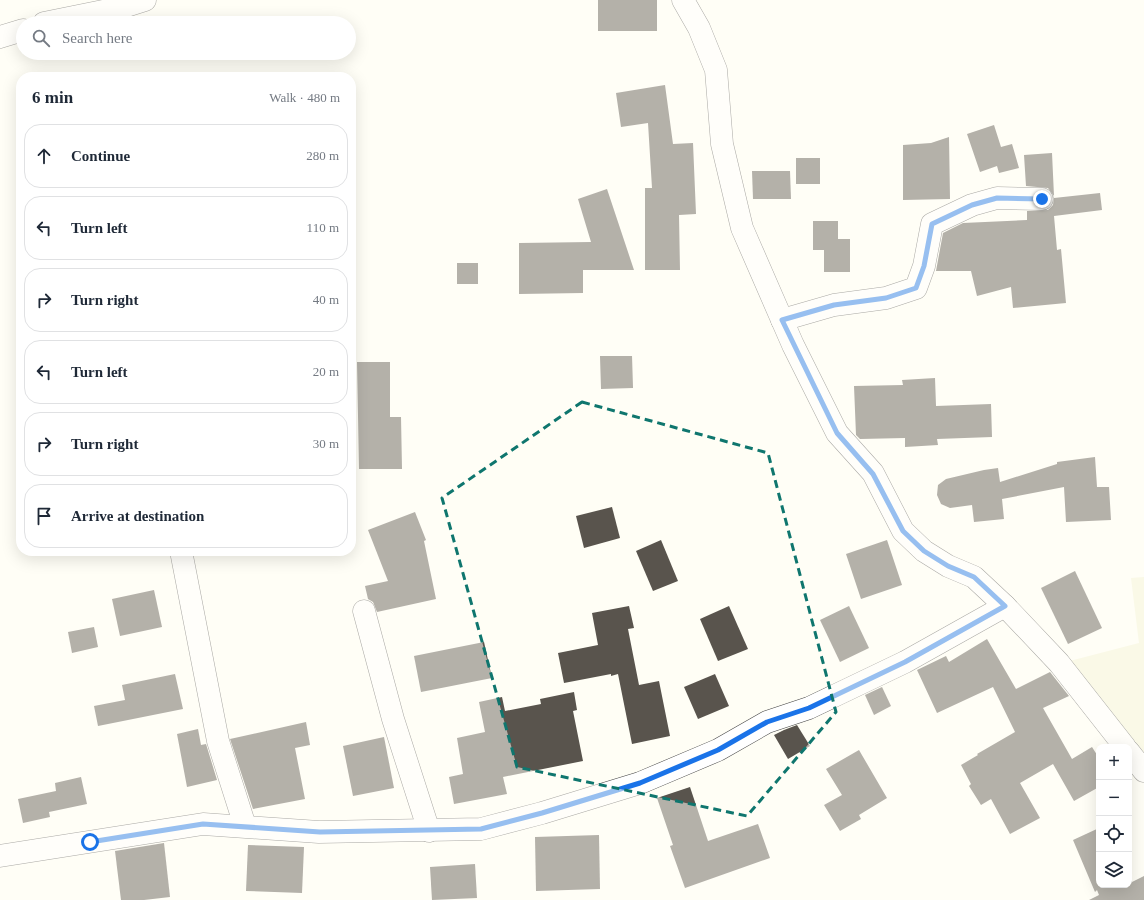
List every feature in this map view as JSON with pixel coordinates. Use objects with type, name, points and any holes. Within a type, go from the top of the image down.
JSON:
[{"type":"street","points":[[79,16],[123,7],[144,0]]},
{"type":"street","points":[[683,0],[699,28],[716,70],[722,144],[742,228],[782,320],[837,433],[873,474],[903,531],[924,551],[948,566],[974,577],[1005,606],[1059,663],[1123,744]]},
{"type":"street","points":[[0,37],[16,32]]},
{"type":"street","points":[[782,320],[834,305],[886,298],[916,288],[924,266],[932,224],[972,205],[997,198],[1042,199]]},
{"type":"street","points":[[182,556],[218,741],[245,826]]},
{"type":"street","points":[[0,856],[203,824],[320,832],[481,829],[542,813],[640,783],[718,750],[767,722],[809,708],[905,662],[1005,606]]},
{"type":"street","points":[[364,611],[393,719],[429,831]]},
{"type":"street","points":[[1132,756],[1144,770]]},
{"type":"highlighted area","points":[[582,402],[768,453],[836,712],[747,816],[517,767],[442,498]]},
{"type":"green space","points":[[1144,577],[1144,766],[1132,751],[1132,744],[1126,744],[1062,663],[1139,643],[1131,578]]},
{"type":"building","points":[[598,0],[657,0],[657,31],[598,31]]},
{"type":"building","points":[[665,85],[673,144],[693,143],[696,214],[679,215],[680,270],[645,270],[645,188],[652,188],[648,123],[621,127],[616,93]]},
{"type":"building","points":[[994,125],[1001,147],[1012,144],[1019,168],[999,173],[997,166],[980,172],[967,134]]},
{"type":"building","points":[[949,137],[950,199],[903,200],[903,145],[931,143]]},
{"type":"building","points":[[1052,153],[1054,196],[1048,188],[1026,186],[1024,155]]},
{"type":"building","points":[[796,158],[820,158],[820,184],[796,184]]},
{"type":"building","points":[[752,171],[790,171],[791,199],[753,199]]},
{"type":"building","points":[[607,189],[634,270],[583,270],[583,293],[519,294],[519,243],[591,242],[578,199]]},
{"type":"building","points":[[1100,193],[1102,210],[1054,216],[1057,250],[1061,249],[1066,303],[1013,308],[1011,287],[977,296],[971,271],[936,271],[943,233],[963,223],[1027,220],[1027,211],[1048,210],[1053,205],[1054,198]]},
{"type":"building","points":[[813,221],[838,221],[838,239],[850,239],[850,272],[824,272],[824,250],[813,250]]},
{"type":"building","points":[[457,263],[478,263],[478,284],[457,284]]},
{"type":"building","points":[[600,356],[632,356],[633,388],[601,389]]},
{"type":"building","points":[[357,362],[390,362],[390,417],[401,417],[402,469],[359,469]]},
{"type":"building","points":[[935,378],[936,406],[991,404],[992,437],[937,439],[938,445],[905,447],[905,438],[860,439],[856,435],[854,386],[903,385],[902,380]]},
{"type":"building","points":[[1095,457],[1097,487],[1109,487],[1111,520],[1066,522],[1064,487],[1002,499],[1004,519],[974,522],[972,505],[950,508],[941,504],[937,495],[938,485],[946,479],[998,468],[1000,482],[1057,464],[1057,462]]},
{"type":"building","points":[[612,507],[620,538],[584,548],[576,516]]},
{"type":"building","points":[[415,512],[426,540],[424,541],[436,599],[377,612],[373,602],[368,599],[365,586],[388,581],[368,530]]},
{"type":"building","points":[[661,540],[678,581],[653,591],[636,551]]},
{"type":"building","points":[[887,540],[902,585],[861,599],[846,554]]},
{"type":"building","points":[[1075,571],[1102,628],[1068,644],[1041,588]]},
{"type":"building","points":[[154,590],[162,627],[120,636],[112,599]]},
{"type":"building","points":[[629,606],[634,628],[628,629],[639,685],[659,681],[670,736],[632,744],[618,674],[564,683],[558,653],[598,645],[592,613]]},
{"type":"building","points":[[729,606],[748,649],[718,661],[700,619]]},
{"type":"building","points":[[849,606],[869,648],[840,662],[820,620]]},
{"type":"building","points":[[94,627],[98,647],[72,653],[68,632]]},
{"type":"building","points":[[987,639],[1016,689],[1050,672],[1069,696],[1043,708],[1072,759],[1092,747],[1096,753],[1096,789],[1074,801],[1053,764],[1020,783],[1040,818],[1010,834],[991,799],[981,805],[969,786],[971,784],[961,765],[1015,732],[993,687],[937,713],[917,670],[946,656],[949,662]]},
{"type":"building","points":[[484,642],[492,678],[421,692],[414,656]]},
{"type":"building","points":[[175,674],[183,709],[98,726],[94,706],[125,700],[122,685]]},
{"type":"building","points":[[715,674],[729,706],[698,719],[684,687]]},
{"type":"building","points":[[882,687],[891,706],[874,715],[865,695]]},
{"type":"building","points":[[574,692],[577,710],[573,711],[583,761],[503,777],[507,794],[454,804],[449,777],[463,774],[457,738],[485,732],[479,702],[502,697],[505,711],[541,704],[540,699]]},
{"type":"building","points":[[306,722],[310,745],[295,748],[305,799],[253,809],[230,739]]},
{"type":"building","points":[[797,725],[810,746],[788,759],[774,735]]},
{"type":"building","points":[[198,729],[201,745],[206,744],[217,780],[187,787],[177,734]]},
{"type":"building","points":[[384,737],[394,788],[353,796],[343,746]]},
{"type":"building","points":[[859,750],[887,798],[859,815],[861,819],[840,831],[824,805],[842,795],[826,769]]},
{"type":"building","points":[[81,777],[87,804],[49,812],[50,817],[23,823],[18,799],[56,791],[55,783]]},
{"type":"building","points":[[690,787],[708,841],[758,824],[770,858],[685,888],[670,846],[673,845],[657,798]]},
{"type":"building","points":[[1096,829],[1096,888],[1132,888],[1132,882],[1144,876],[1144,900],[1089,900],[1099,895],[1097,890],[1095,892],[1073,840]]},
{"type":"building","points":[[599,835],[600,889],[536,891],[535,837]]},
{"type":"building","points":[[164,843],[170,897],[144,900],[121,900],[115,851]]},
{"type":"building","points":[[248,845],[304,847],[302,893],[246,891]]},
{"type":"building","points":[[475,864],[477,898],[432,900],[430,867]]},
{"type":"route","points":[[90,842],[203,824],[320,832],[481,829],[542,813],[640,783],[718,750],[767,722],[809,708],[905,662],[1005,606],[974,577],[948,566],[924,551],[903,531],[873,474],[837,433],[782,320],[834,305],[886,298],[916,288],[924,266],[932,224],[972,205],[997,198],[1042,199]]}]
